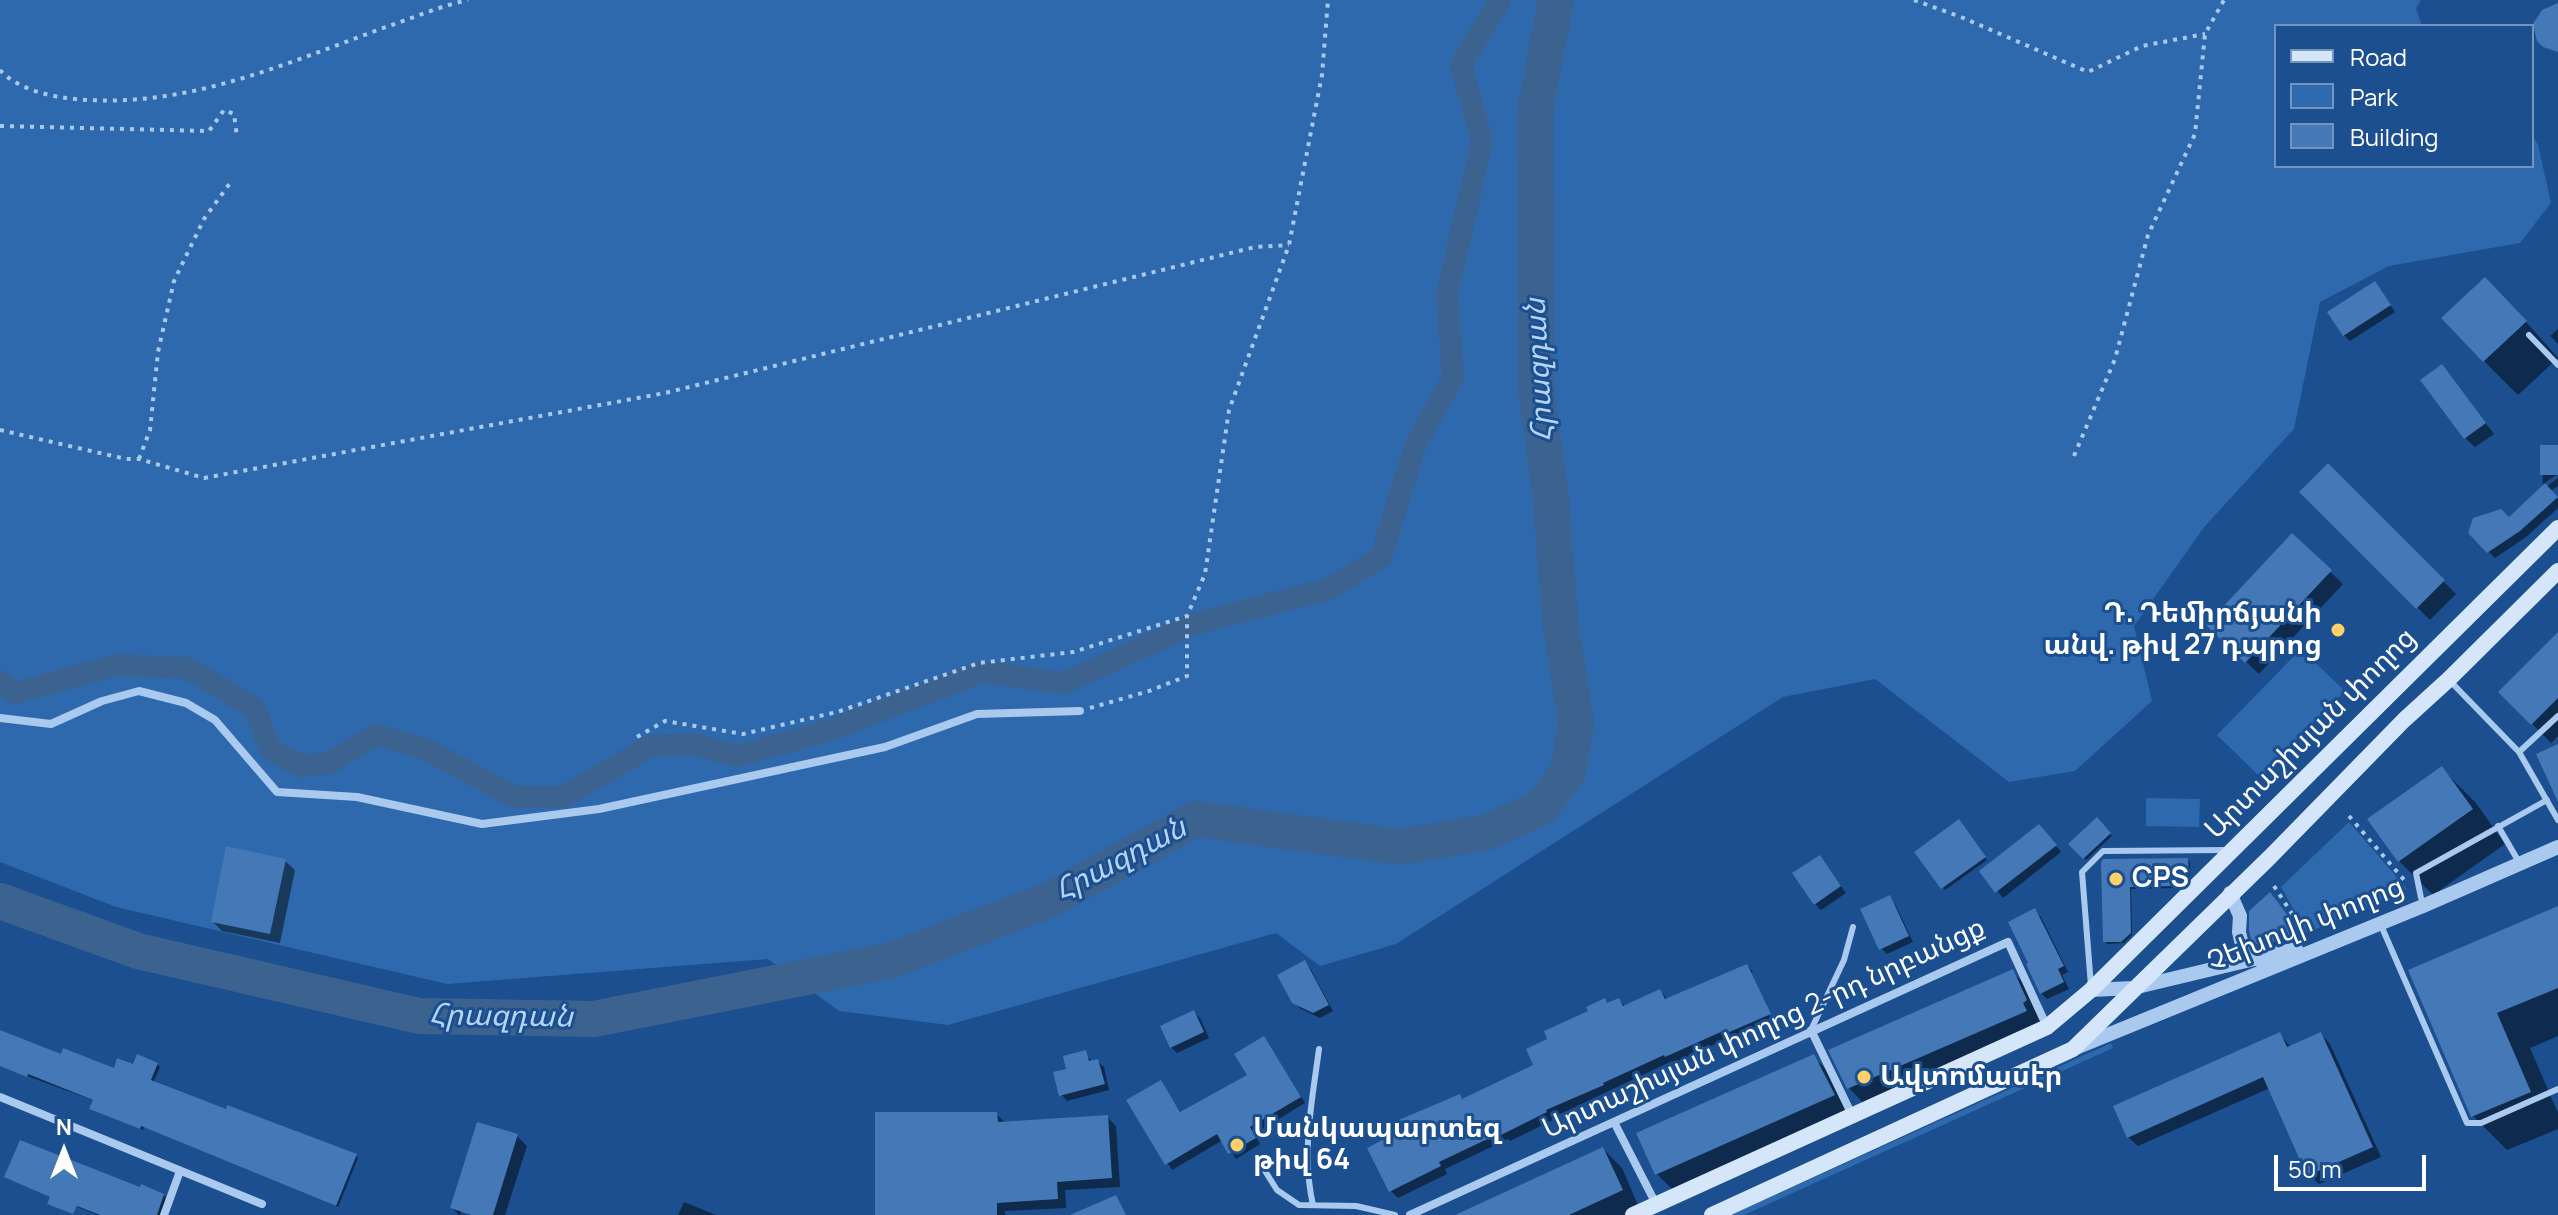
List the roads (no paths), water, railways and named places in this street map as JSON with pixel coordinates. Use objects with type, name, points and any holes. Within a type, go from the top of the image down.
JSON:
[{"type":"main road","name":"Արտաշիսյան փողոց","points":[[1633,1215],[2047,1027],[2091,990],[2558,528]]},
{"type":"main road","name":"Արտաշիսյան փողոց","points":[[1712,1215],[2073,1049],[2558,571]]},
{"type":"street","points":[[0,718],[51,724],[102,701],[139,691],[186,703],[215,720],[277,792],[357,797],[482,824],[599,809],[885,747],[977,714],[1080,711]]},
{"type":"street","name":"Չեխովի փողոց","points":[[2091,990],[2133,988],[2295,950],[2417,895],[2558,838]]},
{"type":"street","name":"Չեխովի փողոց","points":[[2073,1049],[2558,847]]},
{"type":"street","points":[[2230,893],[2240,916],[2242,945],[2260,960]]},
{"type":"street","name":"Արտաշիսյան փողոց 2-րդ նրբանցք","points":[[1410,1215],[2008,942],[2047,1027]]},
{"type":"street","points":[[1811,1030],[1852,1116]]},
{"type":"street","points":[[0,1097],[262,1204]]},
{"type":"street","points":[[1614,1122],[1656,1205]]},
{"type":"street","points":[[164,1215],[180,1171]]},
{"type":"lane","points":[[2529,335],[2558,365]]},
{"type":"lane","points":[[2449,679],[2519,752],[2558,820]]},
{"type":"lane","points":[[2519,752],[2558,716]]},
{"type":"lane","points":[[2541,733],[2558,725]]},
{"type":"lane","points":[[2417,895],[2416,873],[2547,800]]},
{"type":"lane","points":[[2498,826],[2516,857]]},
{"type":"lane","points":[[2091,990],[2082,872],[2103,851],[2232,849]]},
{"type":"lane","points":[[2380,923],[2467,1123],[2481,1123],[2558,1089]]},
{"type":"lane","points":[[1811,1030],[1844,960],[1853,927]]},
{"type":"lane","points":[[1313,1205],[1307,1179],[1307,1137],[1319,1049]]},
{"type":"lane","points":[[1260,1163],[1277,1190],[1299,1205],[1356,1206],[1395,1215]]},
{"type":"waterway","points":[[0,681],[15,693],[117,665],[188,668],[255,709],[270,749],[300,766],[330,763],[375,735],[423,748],[515,797],[563,797],[650,746],[691,744],[738,756],[833,729],[982,672],[1064,683],[1193,624],[1329,589],[1381,557],[1415,446],[1453,377],[1447,295],[1482,141],[1461,65],[1500,0]]},
{"type":"waterway","name":"Հրազդան","points":[[0,901],[138,951],[419,1016],[594,1019],[892,960],[1049,900],[1196,819],[1400,847],[1488,832],[1542,807],[1568,771],[1576,723],[1560,620],[1551,501],[1536,387],[1535,111],[1556,0]]},
{"type":"place","name":"Դ. Դեմիրճյանի անվ. թիվ 27 դպրոց","points":[[2338,630]]},
{"type":"place","name":"CPS","points":[[2116,879]]},
{"type":"place","name":"Ավտոմասէր","points":[[1864,1077]]},
{"type":"place","name":"Մանկապարտեզ թիվ 64","points":[[1237,1145]]}]
